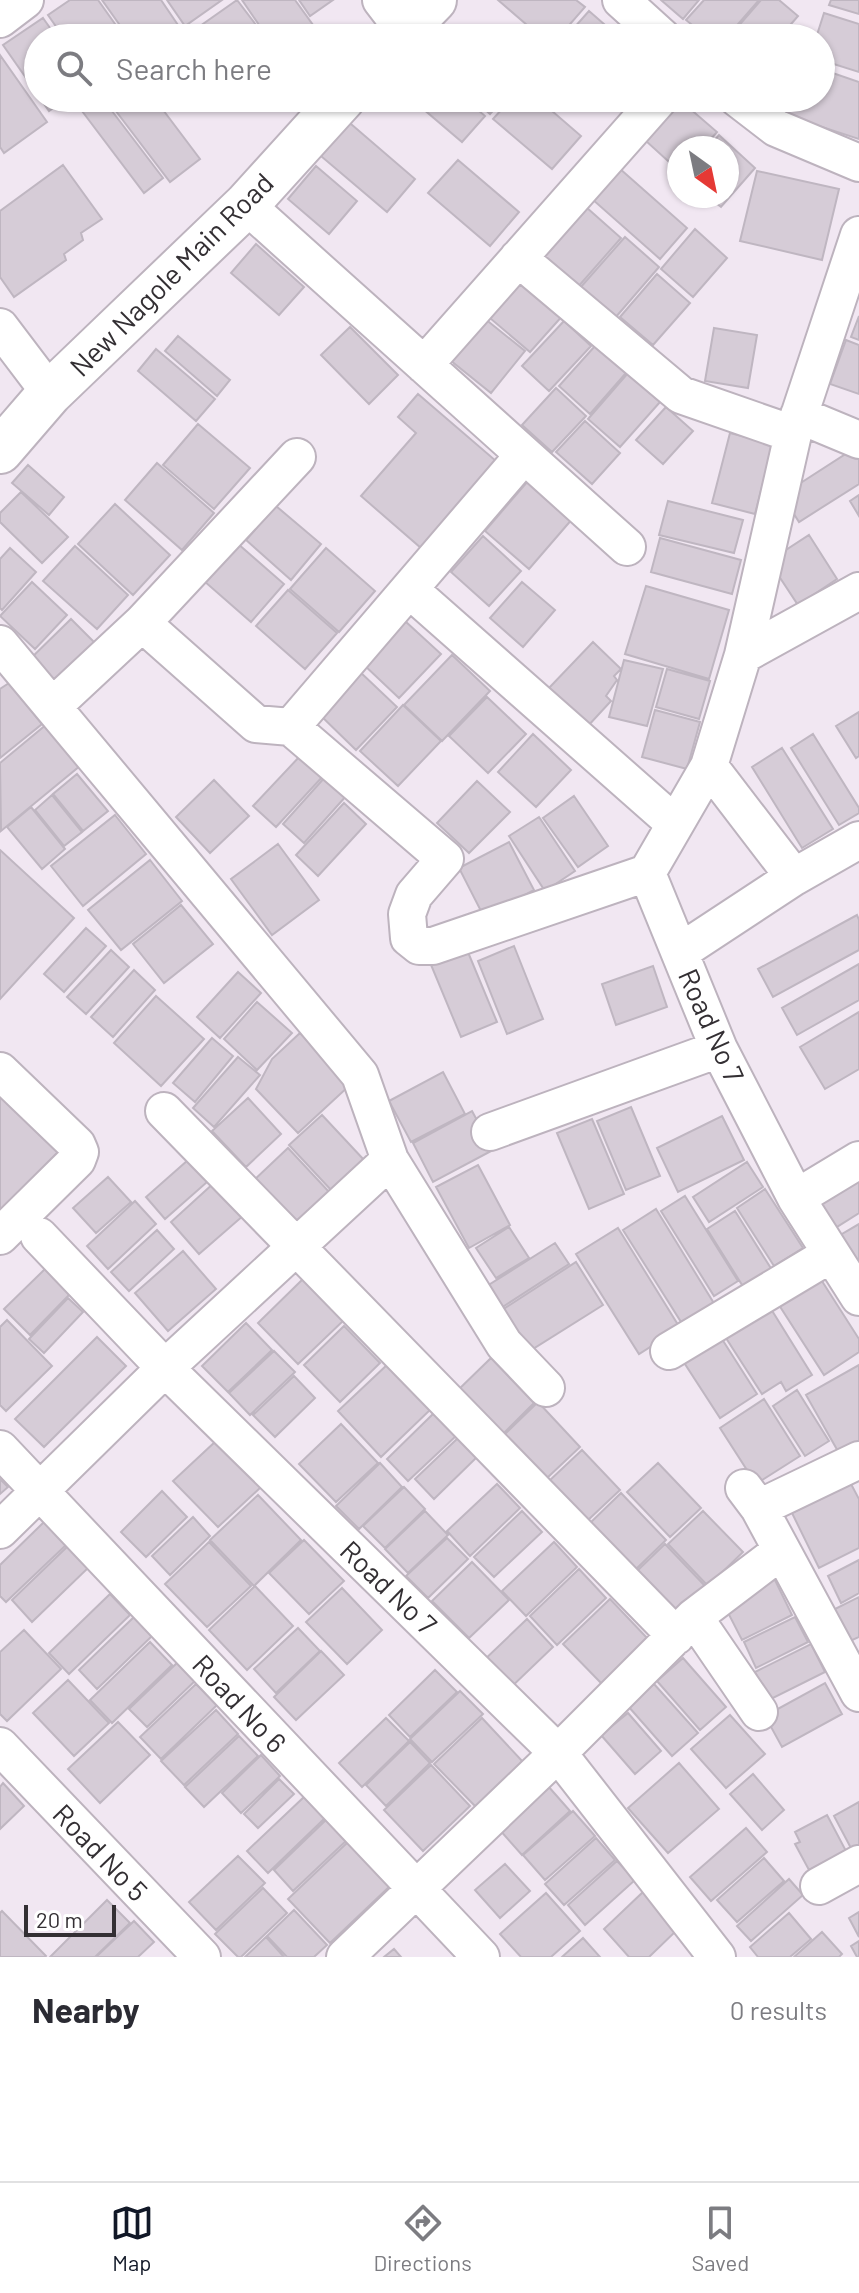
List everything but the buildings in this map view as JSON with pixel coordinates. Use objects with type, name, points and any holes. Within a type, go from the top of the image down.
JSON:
[{"type":"street","points":[[0,19],[25,0]]},
{"type":"street","points":[[394,23],[434,0]]},
{"type":"street","points":[[621,0],[648,24]]},
{"type":"street","name":"New Nagole Main Road","points":[[0,451],[50,393],[246,205],[330,112]]},
{"type":"street","points":[[424,365],[648,112]]},
{"type":"street","points":[[755,112],[776,128],[859,163]]},
{"type":"street","points":[[246,205],[627,547]]},
{"type":"street","points":[[142,623],[256,724],[291,727],[445,859],[414,895],[407,914],[409,938],[419,946],[433,946],[647,873],[709,766],[743,655],[796,425],[859,235]]},
{"type":"street","points":[[518,258],[681,395],[859,440]]},
{"type":"street","points":[[0,327],[50,393]]},
{"type":"street","points":[[291,727],[524,455]]},
{"type":"street","points":[[53,706],[142,623],[297,457]]},
{"type":"street","points":[[410,590],[674,823]]},
{"type":"street","points":[[743,655],[859,591]]},
{"type":"street","points":[[0,644],[360,1075],[390,1160],[504,1344],[546,1388]]},
{"type":"street","points":[[709,766],[794,877]]},
{"type":"street","points":[[680,952],[794,877],[857,845]]},
{"type":"street","name":"Road No 7","points":[[647,873],[719,1049],[796,1198],[859,1297]]},
{"type":"street","points":[[490,1132],[719,1049]]},
{"type":"street","points":[[0,1071],[77,1145],[80,1152],[77,1160],[0,1236]]},
{"type":"street","points":[[164,1111],[297,1248],[685,1626],[759,1712]]},
{"type":"street","points":[[0,1530],[165,1368],[390,1160]]},
{"type":"street","points":[[796,1198],[859,1160]]},
{"type":"street","name":"Road No 7","points":[[39,1236],[165,1368],[558,1753],[717,1957]]},
{"type":"street","points":[[669,1351],[831,1254]]},
{"type":"street","name":"Road No 6","points":[[0,1449],[481,1957]]},
{"type":"street","points":[[859,1460],[751,1498],[859,1693]]},
{"type":"street","points":[[345,1957],[558,1753],[685,1626],[781,1551]]},
{"type":"street","name":"Road No 5","points":[[0,1746],[202,1957]]},
{"type":"street","points":[[819,1886],[859,1864]]}]
